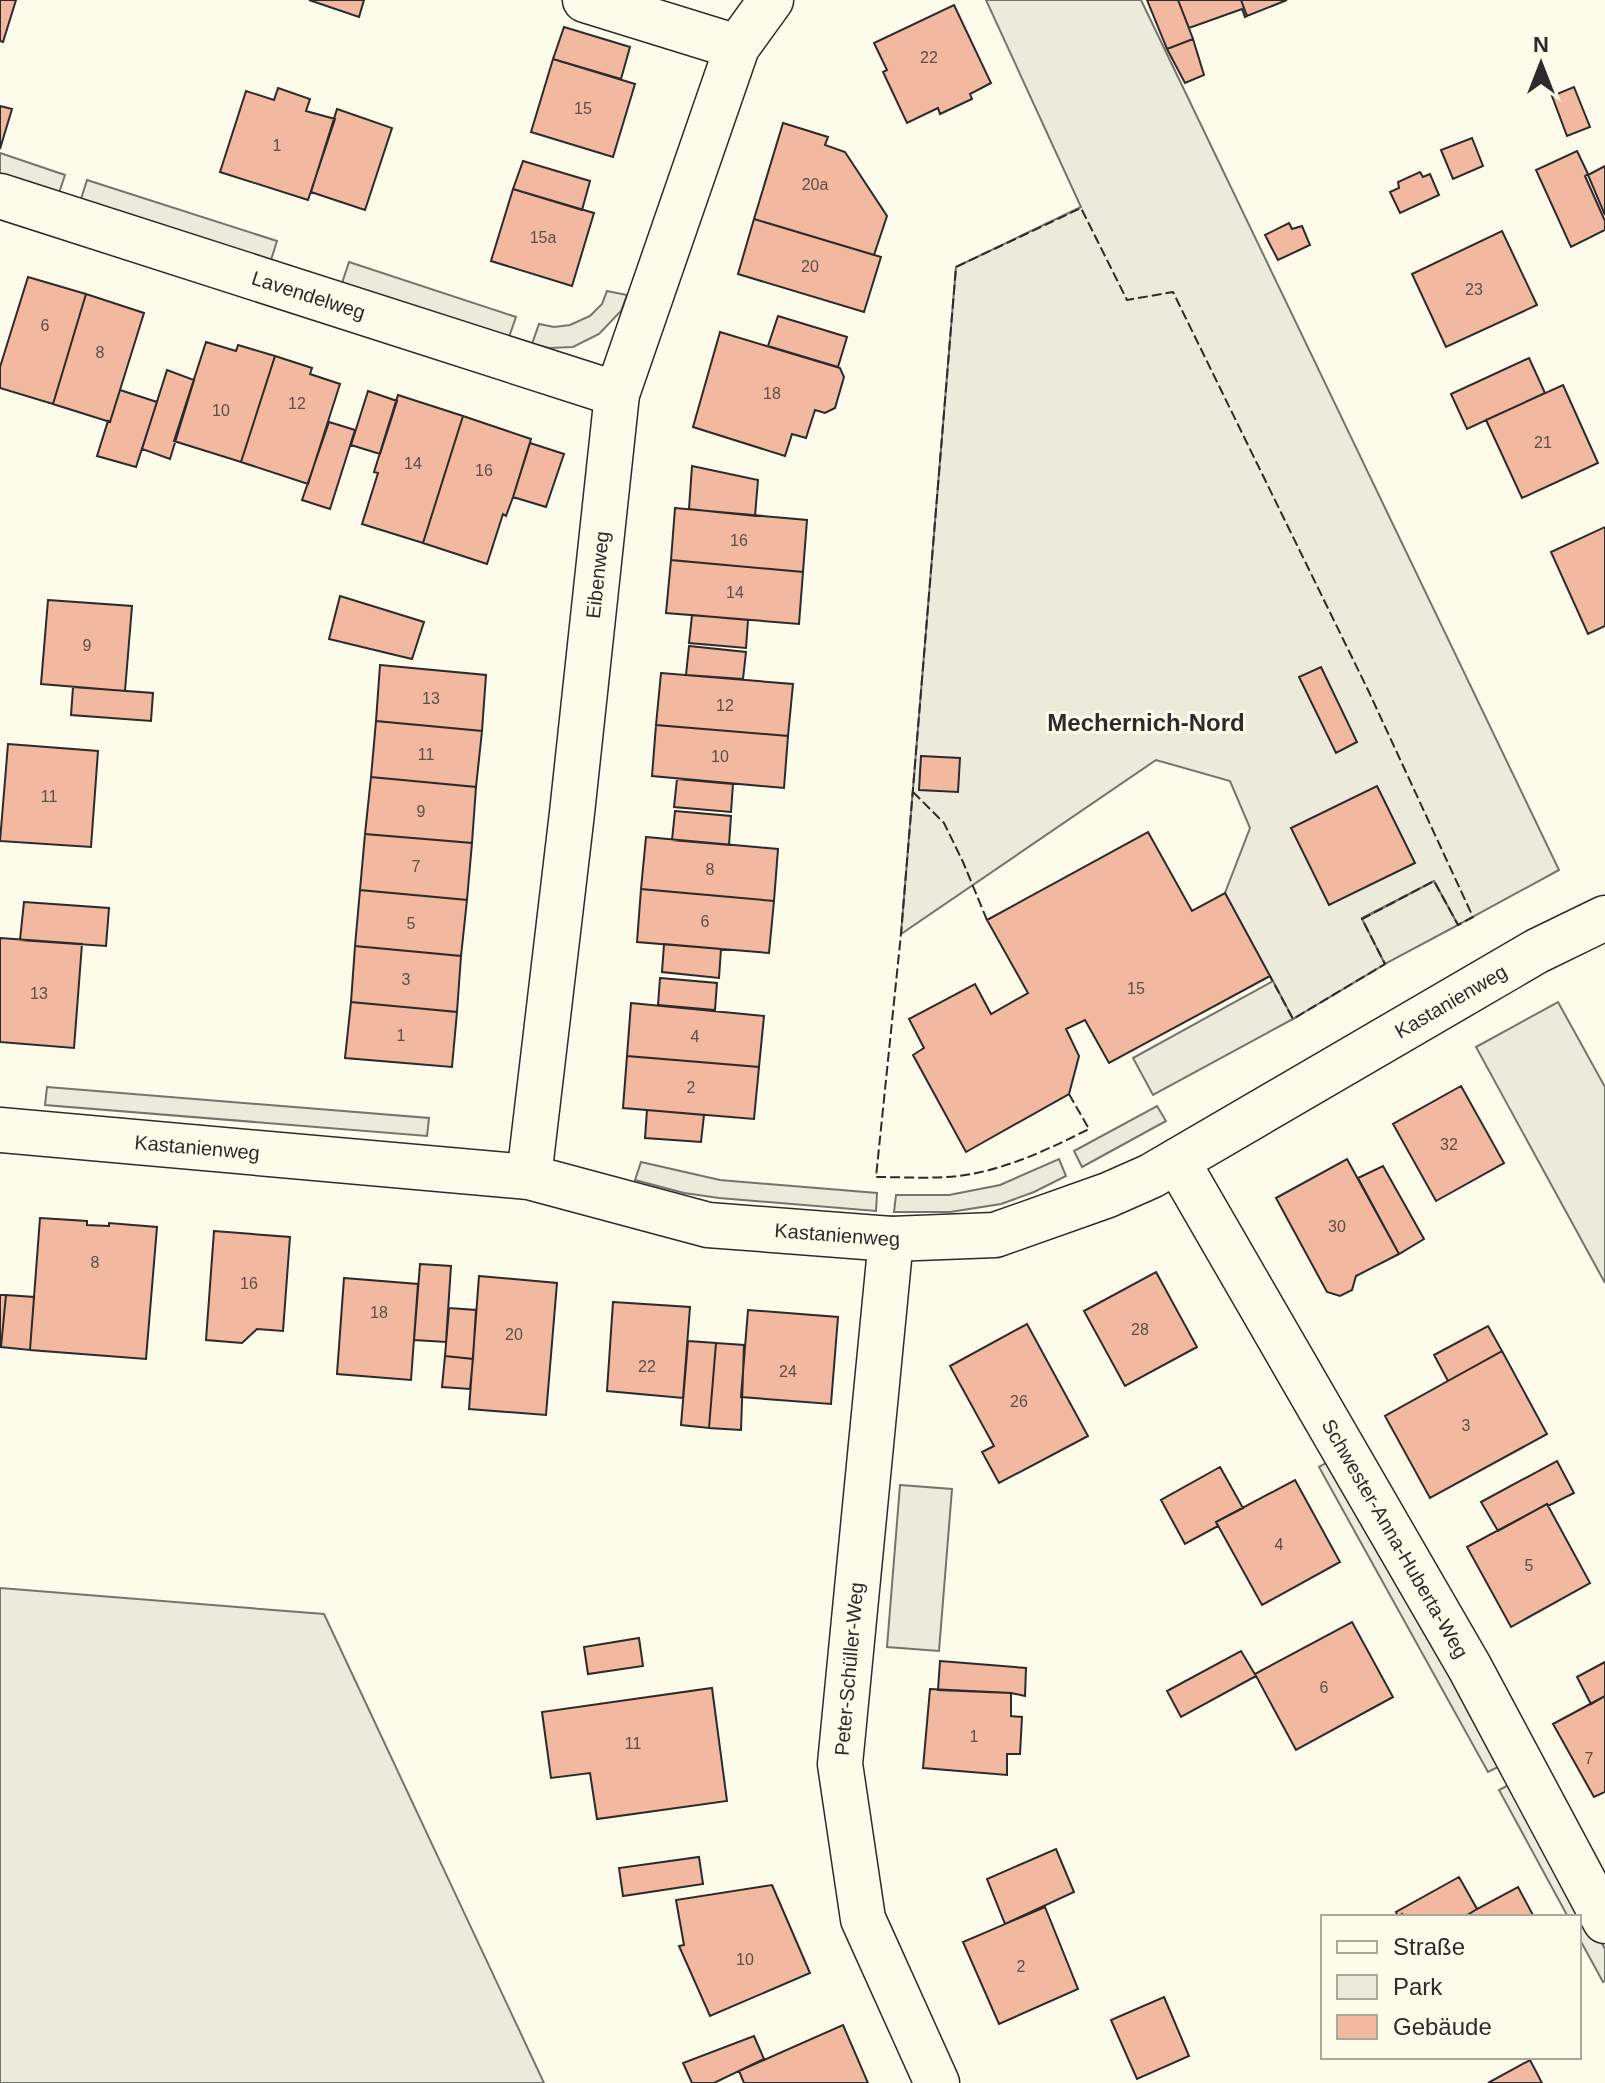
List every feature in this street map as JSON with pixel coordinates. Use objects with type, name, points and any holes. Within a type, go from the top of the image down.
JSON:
[{"type":"street","points":[[585,0],[737,47]]},
{"type":"street","name":"Eibenweg","points":[[529,1177],[617,394],[737,47],[771,0]]},
{"type":"street","name":"Lavendelweg","points":[[0,196],[617,394]]},
{"type":"street","name":"Kastanienweg","points":[[0,1130],[529,1177],[708,1225],[891,1239],[995,1235],[1108,1195],[1151,1176],[1537,951],[1605,918]]},
{"type":"street","name":"Schwester-Anna-Huberta-Weg","points":[[1177,1161],[1470,1668],[1605,1921]]},
{"type":"street","name":"Peter-Schüller-Weg","points":[[891,1239],[840,1764],[863,1919],[937,2083]]},
{"type":"green space","points":[[986,0],[1141,0],[1559,870],[1458,925],[1434,881],[1362,918],[1385,964],[1293,1019],[1225,893],[1250,828],[1230,781],[1156,760],[901,934],[956,267],[1081,207]]},
{"type":"green space","points":[[1558,1002],[1605,1087],[1605,1283],[1476,1047]]},
{"type":"green space","points":[[0,1588],[324,1614],[544,2083],[0,2083]]},
{"type":"shaded area","points":[[0,153],[65,175],[59,193],[0,174]]},
{"type":"shaded area","points":[[87,180],[277,241],[271,260],[81,199]]},
{"type":"shaded area","points":[[349,262],[516,317],[509,337],[342,283]]},
{"type":"shaded area","points":[[607,291],[627,295],[621,311],[599,334],[573,347],[549,348],[532,344],[539,324],[554,327],[570,325],[590,316],[602,304]]},
{"type":"shaded area","points":[[1434,881],[1458,925],[1385,964],[1362,919]]},
{"type":"shaded area","points":[[1273,981],[1293,1019],[1153,1095],[1133,1058]]},
{"type":"shaded area","points":[[47,1087],[429,1118],[427,1136],[45,1105]]},
{"type":"shaded area","points":[[1157,1106],[1166,1121],[1082,1167],[1074,1151]]},
{"type":"shaded area","points":[[1059,1159],[1066,1176],[1001,1204],[950,1212],[894,1212],[896,1195],[949,1195],[1000,1185]]},
{"type":"shaded area","points":[[641,1162],[720,1180],[877,1193],[876,1211],[684,1193],[635,1180]]},
{"type":"shaded area","points":[[1335,1458],[1504,1764],[1488,1772],[1319,1467]]},
{"type":"shaded area","points":[[900,1485],[952,1489],[939,1651],[887,1647]]},
{"type":"shaded area","points":[[1514,1782],[1605,1949],[1605,1981],[1581,1942],[1581,1915],[1567,1915],[1499,1790]]},
{"type":"building","points":[[0,0],[16,0],[3,42],[0,41]]},
{"type":"building","points":[[309,0],[364,0],[359,17]]},
{"type":"building","points":[[1147,0],[1178,0],[1193,39],[1167,49]]},
{"type":"building","points":[[1178,0],[1241,0],[1247,16],[1242,9],[1189,28]]},
{"type":"building","points":[[1241,0],[1287,0],[1247,16]]},
{"type":"building","points":[[954,5],[991,83],[970,94],[972,99],[940,114],[938,108],[907,123],[883,72],[887,70],[874,43]]},
{"type":"building","points":[[564,27],[630,47],[621,79],[553,59]]},
{"type":"building","points":[[1193,39],[1204,75],[1185,83],[1167,49]]},
{"type":"building","points":[[553,59],[635,84],[613,157],[531,132]]},
{"type":"building","points":[[1574,87],[1590,127],[1567,136],[1552,96]]},
{"type":"building","points":[[278,88],[310,99],[306,111],[335,119],[308,200],[220,172],[246,91],[274,100]]},
{"type":"building","points":[[0,106],[12,109],[0,149]]},
{"type":"building","points":[[337,109],[392,128],[365,210],[311,192]]},
{"type":"building","points":[[783,123],[828,137],[825,145],[845,152],[887,216],[874,255],[754,219]]},
{"type":"building","points":[[1472,138],[1483,166],[1453,179],[1441,150]]},
{"type":"building","points":[[1577,151],[1605,221],[1605,230],[1571,247],[1536,170]]},
{"type":"building","points":[[523,161],[590,181],[582,210],[513,189]]},
{"type":"building","points":[[1605,166],[1605,215],[1588,175]]},
{"type":"building","points":[[1420,172],[1423,177],[1430,174],[1439,195],[1400,213],[1390,192],[1399,188],[1398,182]]},
{"type":"building","points":[[513,189],[594,213],[572,286],[491,261]]},
{"type":"building","points":[[754,219],[881,257],[864,312],[738,274]]},
{"type":"building","points":[[1289,223],[1292,229],[1302,226],[1310,245],[1278,260],[1265,235]]},
{"type":"building","points":[[1502,231],[1537,305],[1446,347],[1412,274]]},
{"type":"building","points":[[28,277],[86,294],[53,404],[0,388],[0,367]]},
{"type":"building","points":[[86,294],[144,313],[110,422],[53,404]]},
{"type":"building","points":[[778,316],[847,337],[838,367],[768,346]]},
{"type":"building","points":[[720,332],[840,368],[844,377],[835,408],[825,413],[815,410],[806,438],[792,434],[785,456],[693,427]]},
{"type":"building","points":[[206,342],[236,351],[238,345],[275,356],[241,462],[174,441]]},
{"type":"building","points":[[275,356],[312,368],[310,374],[340,384],[308,484],[241,462]]},
{"type":"building","points":[[1529,358],[1545,393],[1467,429],[1451,394]]},
{"type":"building","points":[[167,370],[194,380],[170,459],[142,449]]},
{"type":"building","points":[[1563,385],[1598,463],[1522,498],[1486,420]]},
{"type":"building","points":[[120,390],[157,402],[136,467],[97,456]]},
{"type":"building","points":[[368,391],[397,401],[380,454],[351,445]]},
{"type":"building","points":[[398,395],[463,416],[423,543],[362,524],[378,473],[374,472]]},
{"type":"building","points":[[463,416],[531,439],[487,564],[423,543]]},
{"type":"building","points":[[329,422],[355,430],[330,509],[302,500]]},
{"type":"building","points":[[530,443],[564,454],[546,507],[513,497]]},
{"type":"building","points":[[692,466],[758,480],[755,516],[689,509]]},
{"type":"building","points":[[675,508],[807,520],[803,572],[671,560]]},
{"type":"building","points":[[1605,527],[1605,626],[1588,634],[1551,552]]},
{"type":"building","points":[[671,560],[803,572],[799,624],[666,613]]},
{"type":"building","points":[[340,596],[424,622],[412,659],[329,639]]},
{"type":"building","points":[[48,600],[132,606],[125,691],[41,684]]},
{"type":"building","points":[[692,615],[748,620],[746,648],[689,643]]},
{"type":"building","points":[[689,646],[746,652],[743,679],[686,675]]},
{"type":"building","points":[[380,665],[486,675],[482,731],[376,721]]},
{"type":"building","points":[[1321,667],[1357,742],[1336,753],[1299,677]]},
{"type":"building","points":[[661,673],[793,684],[788,736],[656,725]]},
{"type":"building","points":[[73,687],[153,693],[151,721],[71,715]]},
{"type":"building","points":[[376,721],[482,731],[476,787],[371,777]]},
{"type":"building","points":[[656,725],[788,736],[784,788],[652,776]]},
{"type":"building","points":[[8,744],[98,751],[91,847],[0,841]]},
{"type":"building","points":[[921,756],[960,758],[958,792],[919,790]]},
{"type":"building","points":[[371,777],[476,787],[472,843],[365,834]]},
{"type":"building","points":[[677,779],[733,784],[731,812],[674,807]]},
{"type":"building","points":[[1377,786],[1415,863],[1329,905],[1291,828]]},
{"type":"building","points":[[675,811],[731,816],[729,845],[672,840]]},
{"type":"building","points":[[1148,832],[1192,911],[1225,893],[1270,976],[1109,1063],[1085,1020],[1066,1029],[1079,1056],[1069,1094],[966,1152],[913,1055],[924,1048],[909,1019],[975,984],[991,1014],[1028,993],[987,920]]},
{"type":"building","points":[[365,834],[472,843],[467,900],[360,890]]},
{"type":"building","points":[[646,837],[778,849],[774,901],[641,889]]},
{"type":"building","points":[[641,889],[774,901],[769,953],[637,942]]},
{"type":"building","points":[[360,890],[467,900],[461,956],[355,946]]},
{"type":"building","points":[[24,902],[109,908],[106,946],[20,940]]},
{"type":"building","points":[[0,938],[82,944],[74,1048],[0,1042]]},
{"type":"building","points":[[664,944],[721,949],[719,978],[662,972]]},
{"type":"building","points":[[355,946],[461,956],[457,1012],[351,1002]]},
{"type":"building","points":[[660,978],[717,983],[715,1010],[658,1005]]},
{"type":"building","points":[[351,1002],[457,1012],[452,1067],[345,1058]]},
{"type":"building","points":[[631,1003],[764,1016],[759,1067],[627,1056]]},
{"type":"building","points":[[627,1056],[759,1067],[754,1119],[623,1108]]},
{"type":"building","points":[[1461,1086],[1504,1163],[1436,1201],[1393,1124]]},
{"type":"building","points":[[647,1110],[704,1115],[701,1142],[645,1138]]},
{"type":"building","points":[[1347,1159],[1399,1254],[1356,1276],[1352,1290],[1340,1296],[1327,1292],[1276,1198]]},
{"type":"building","points":[[1383,1166],[1424,1239],[1399,1254],[1358,1178]]},
{"type":"building","points":[[40,1218],[87,1221],[87,1225],[109,1226],[109,1223],[157,1227],[146,1359],[30,1350]]},
{"type":"building","points":[[214,1231],[290,1237],[283,1331],[257,1329],[242,1343],[206,1340]]},
{"type":"building","points":[[420,1264],[451,1266],[446,1342],[414,1340]]},
{"type":"building","points":[[1156,1272],[1197,1347],[1125,1386],[1084,1311]]},
{"type":"building","points":[[479,1276],[557,1283],[546,1415],[469,1409]]},
{"type":"building","points":[[344,1278],[418,1284],[411,1380],[337,1374]]},
{"type":"building","points":[[0,1295],[6,1295],[1,1347],[0,1347]]},
{"type":"building","points":[[6,1295],[34,1297],[30,1350],[1,1347]]},
{"type":"building","points":[[613,1302],[690,1307],[683,1398],[607,1391]]},
{"type":"building","points":[[449,1308],[476,1310],[473,1359],[445,1356]]},
{"type":"building","points":[[748,1310],[838,1317],[831,1404],[741,1397]]},
{"type":"building","points":[[1027,1324],[1088,1436],[999,1483],[982,1452],[994,1446],[950,1366]]},
{"type":"building","points":[[1488,1326],[1502,1351],[1448,1381],[1434,1355]]},
{"type":"building","points":[[688,1341],[716,1343],[709,1428],[681,1425]]},
{"type":"building","points":[[716,1343],[744,1345],[741,1430],[709,1428]]},
{"type":"building","points":[[1502,1351],[1547,1434],[1430,1498],[1385,1416]]},
{"type":"building","points":[[445,1356],[473,1359],[470,1389],[442,1387]]},
{"type":"building","points":[[1557,1461],[1574,1493],[1498,1531],[1481,1502]]},
{"type":"building","points":[[1220,1467],[1243,1508],[1185,1544],[1161,1500]]},
{"type":"building","points":[[1295,1480],[1340,1562],[1262,1605],[1216,1522]]},
{"type":"building","points":[[1547,1504],[1590,1583],[1511,1627],[1467,1547]]},
{"type":"building","points":[[1352,1622],[1393,1697],[1296,1750],[1255,1674]]},
{"type":"building","points":[[639,1638],[643,1666],[588,1674],[584,1647]]},
{"type":"building","points":[[1241,1651],[1256,1676],[1181,1717],[1167,1691]]},
{"type":"building","points":[[940,1661],[1026,1668],[1025,1696],[938,1690]]},
{"type":"building","points":[[1605,1662],[1605,1696],[1591,1704],[1577,1677]]},
{"type":"building","points":[[712,1688],[727,1801],[597,1819],[590,1773],[551,1778],[542,1712]]},
{"type":"building","points":[[930,1689],[1011,1693],[1011,1716],[1022,1717],[1020,1754],[1007,1754],[1007,1775],[923,1768]]},
{"type":"building","points":[[1605,1696],[1605,1792],[1594,1797],[1553,1724]]},
{"type":"building","points":[[1056,1849],[1074,1892],[1005,1924],[987,1879]]},
{"type":"building","points":[[699,1857],[703,1884],[623,1896],[619,1868]]},
{"type":"building","points":[[1459,1877],[1477,1909],[1467,1915],[1397,1915],[1396,1912]]},
{"type":"building","points":[[772,1885],[810,1973],[710,2016],[679,1946],[684,1945],[676,1900]]},
{"type":"building","points":[[1518,1887],[1533,1915],[1467,1915]]},
{"type":"building","points":[[1045,1907],[1078,1989],[999,2024],[963,1942]]},
{"type":"building","points":[[1164,1997],[1189,2056],[1137,2079],[1111,2020]]},
{"type":"building","points":[[843,2025],[868,2083],[744,2083],[739,2071]]},
{"type":"building","points":[[754,2036],[764,2059],[714,2083],[692,2083],[683,2063]]},
{"type":"building","points":[[1530,2060],[1542,2083],[1488,2083]]},
{"type":"fence","points":[[1069,1094],[1089,1129],[1042,1152],[993,1169],[959,1176],[876,1177],[901,934],[956,267],[1081,208],[1127,300],[1173,292],[1368,690],[1473,917],[1458,925],[1434,881],[1362,919],[1385,964],[1293,1019],[1270,976]]},
{"type":"fence","points":[[913,792],[944,823],[987,920]]},
{"type":"district","name":"Mechernich-Nord","points":[[1146,722]]}]
